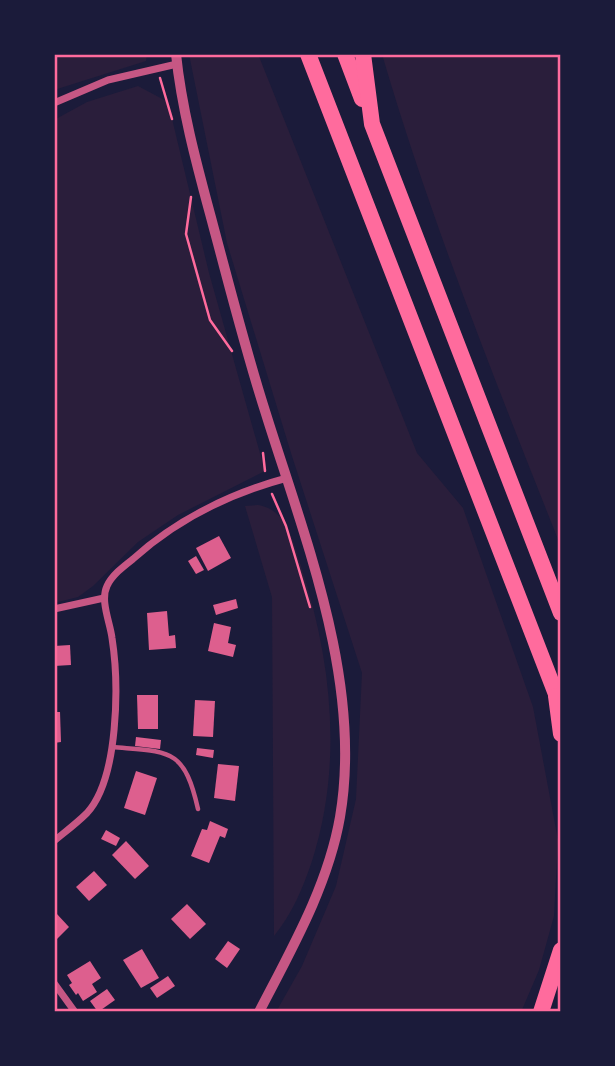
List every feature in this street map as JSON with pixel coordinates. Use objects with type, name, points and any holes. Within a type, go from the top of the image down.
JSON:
[{"type":"highway","points":[[308,54],[558,701],[561,734]]},
{"type":"highway","points":[[345,54],[561,613]]},
{"type":"highway","points":[[363,54],[372,124]]},
{"type":"highway","points":[[541,1012],[561,950]]},
{"type":"street","points":[[54,103],[108,80],[158,68],[177,59],[194,152],[229,287],[329,622],[340,677],[344,730],[340,816],[320,886],[259,1012]]},
{"type":"street","points":[[54,841],[88,812],[108,773],[115,725],[113,652],[104,598],[107,586],[119,571],[152,542],[202,510],[287,478]]},
{"type":"street","points":[[54,609],[104,598]]},
{"type":"street","points":[[54,983],[75,1012]]},
{"type":"lane","points":[[112,747],[162,751],[175,757],[184,767],[192,785],[198,809]]},
{"type":"path","points":[[158,68],[174,129]]},
{"type":"path","points":[[191,193],[186,234],[210,320],[234,353]]},
{"type":"path","points":[[263,454],[272,498],[286,526],[312,615]]},
{"type":"shaded area","points":[[54,54],[147,54],[146,61],[54,90]]},
{"type":"shaded area","points":[[189,54],[258,54],[417,453],[463,508],[533,707],[558,840],[554,916],[539,970],[521,1012],[276,1012],[302,966],[336,886],[356,799],[362,673],[227,243]]},
{"type":"shaded area","points":[[382,54],[561,54],[561,547],[443,241]]},
{"type":"shaded area","points":[[138,86],[168,102],[209,273],[265,471],[178,515],[138,542],[78,597],[54,603],[54,120],[87,102]]},
{"type":"shaded area","points":[[258,505],[268,508],[283,520],[295,547],[320,639],[330,713],[328,787],[322,824],[301,891],[274,936],[272,597],[245,506]]},
{"type":"building","points":[[219,536],[231,558],[208,571],[196,548]]},
{"type":"building","points":[[196,556],[204,570],[196,574],[188,561]]},
{"type":"building","points":[[236,599],[238,608],[216,615],[213,605]]},
{"type":"building","points":[[167,611],[169,636],[175,635],[176,648],[149,650],[147,613]]},
{"type":"building","points":[[214,623],[231,627],[228,643],[236,645],[233,657],[208,651]]},
{"type":"building","points":[[70,645],[71,665],[54,666],[54,646]]},
{"type":"building","points":[[137,695],[158,695],[158,729],[138,729]]},
{"type":"building","points":[[195,700],[215,701],[213,737],[193,736]]},
{"type":"building","points":[[54,712],[60,712],[61,742],[54,743]]},
{"type":"building","points":[[136,737],[161,740],[160,749],[135,746]]},
{"type":"building","points":[[197,748],[214,750],[213,758],[196,755]]},
{"type":"building","points":[[218,764],[239,766],[235,801],[214,798]]},
{"type":"building","points":[[136,771],[157,778],[145,815],[124,808]]},
{"type":"building","points":[[210,821],[228,829],[225,838],[220,836],[209,863],[191,856],[202,829],[207,830]]},
{"type":"building","points":[[106,830],[120,838],[116,846],[101,839]]},
{"type":"building","points":[[126,841],[149,866],[135,879],[112,855]]},
{"type":"building","points":[[94,871],[107,885],[89,901],[76,887]]},
{"type":"building","points":[[187,904],[206,924],[190,939],[171,919]]},
{"type":"building","points":[[56,913],[69,927],[54,942],[54,915]]},
{"type":"building","points":[[228,941],[240,949],[227,968],[215,959]]},
{"type":"building","points":[[142,949],[159,978],[141,988],[123,960]]},
{"type":"building","points":[[90,961],[101,978],[92,984],[97,992],[83,1001],[69,985],[72,983],[67,975]]},
{"type":"building","points":[[168,976],[175,986],[157,998],[150,988]]},
{"type":"building","points":[[107,989],[115,1000],[98,1012],[90,1001]]}]
